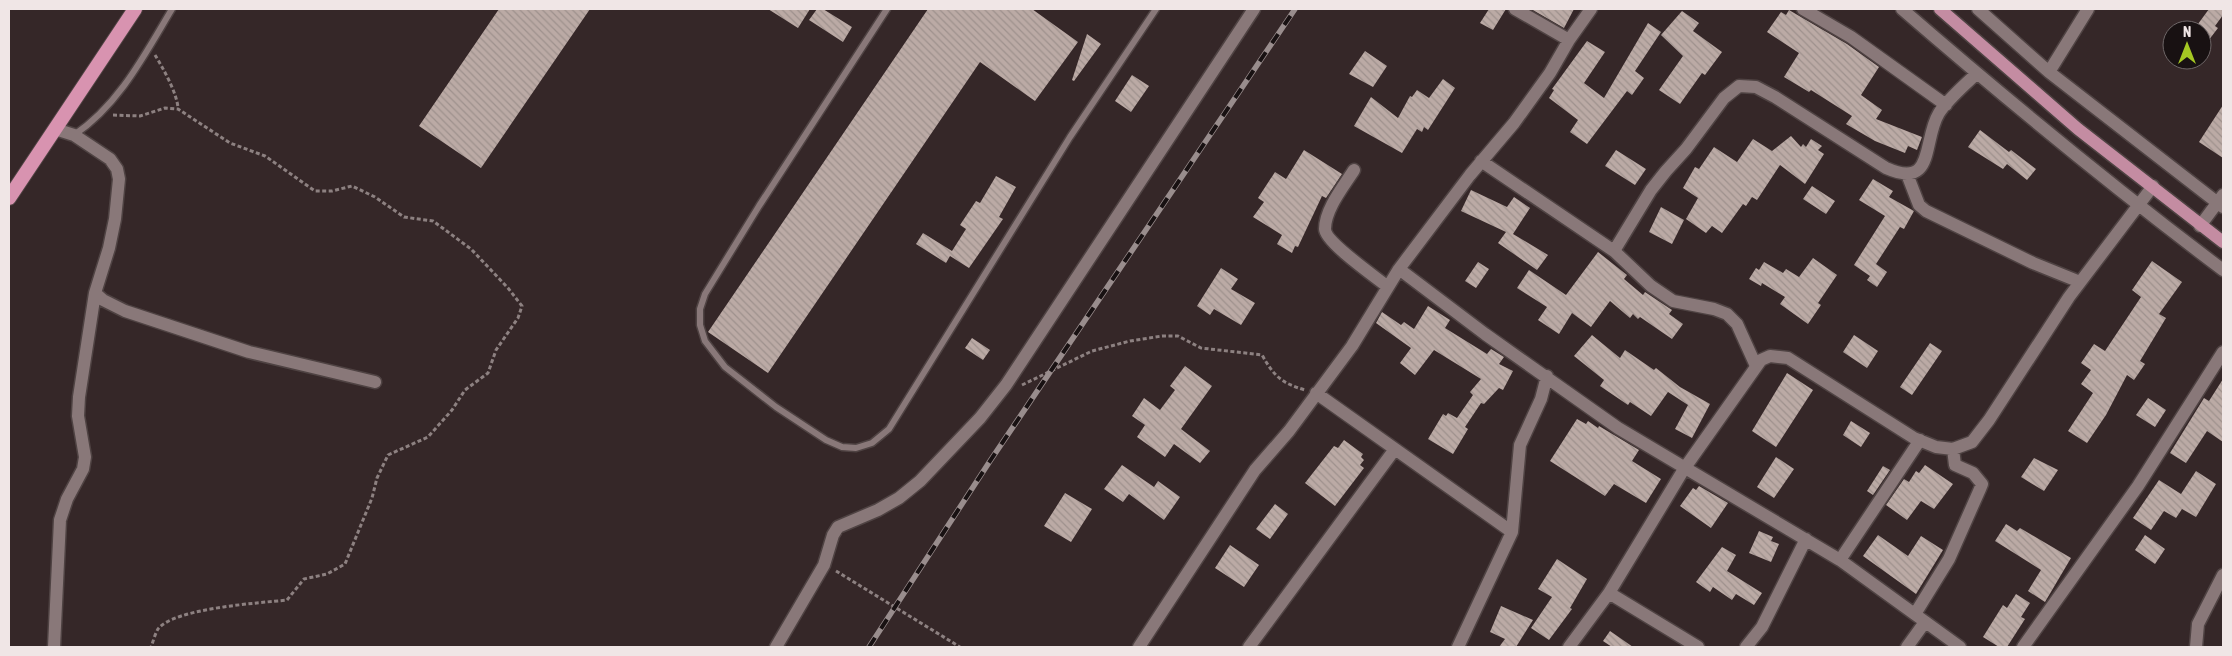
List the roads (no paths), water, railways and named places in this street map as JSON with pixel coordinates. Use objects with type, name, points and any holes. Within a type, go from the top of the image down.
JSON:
[{"type":"highway","points":[[9,198],[135,9]]},
{"type":"main road","points":[[1940,9],[2078,129],[2153,186],[2200,226],[2223,242]]},
{"type":"street","points":[[776,647],[824,564],[833,535],[838,527],[878,510],[899,498],[920,481],[980,418],[1006,385],[1254,9]]},
{"type":"street","points":[[1515,9],[1569,40]]},
{"type":"street","points":[[1139,647],[1246,483],[1289,431],[1352,346],[1399,269],[1481,161],[1524,109],[1550,73],[1569,40],[1591,9]]},
{"type":"street","points":[[1803,9],[1851,37],[1946,105]]},
{"type":"street","points":[[1902,9],[2139,206],[2223,270]]},
{"type":"street","points":[[1978,9],[2049,72],[2222,202],[2200,226]]},
{"type":"street","points":[[2049,72],[2088,9]]},
{"type":"street","points":[[1614,251],[1666,171],[1686,149],[1724,98],[1740,86],[1756,87],[1775,97],[1886,168],[1898,174],[1907,174],[1915,173],[1924,164],[1930,134],[1946,105],[1977,73]]},
{"type":"street","points":[[54,647],[60,520],[67,499],[83,469],[85,457],[78,416],[79,397],[95,293],[109,248],[119,196],[117,169],[110,160],[74,135],[55,129]]},
{"type":"street","points":[[1481,161],[1614,251],[1651,286],[1673,301],[1714,309],[1727,314],[1737,324],[1756,366]]},
{"type":"street","points":[[1354,170],[1336,200],[1325,230],[1327,235],[1349,257],[1388,286]]},
{"type":"street","points":[[1907,174],[1919,205],[1926,211],[2033,263],[2080,282]]},
{"type":"street","points":[[1569,647],[1609,593],[1684,469],[1761,360],[1770,356],[1788,358],[1920,440],[1936,447],[1953,449],[1972,442],[1989,420],[2080,282],[2153,186]]},
{"type":"street","points":[[1399,269],[1485,334],[1618,428],[1684,469],[1706,479],[1840,560],[1960,647]]},
{"type":"street","points":[[95,293],[103,300],[126,311],[249,352],[375,382]]},
{"type":"street","points":[[2023,647],[2138,486],[2223,352]]},
{"type":"street","points":[[1458,647],[1512,532],[1520,445],[1541,399],[1547,376]]},
{"type":"street","points":[[1316,393],[1512,532]]},
{"type":"street","points":[[1840,560],[1920,440]]},
{"type":"street","points":[[1249,647],[1395,448]]},
{"type":"street","points":[[1907,647],[1980,490],[1981,480],[1973,473],[1955,464],[1953,449]]},
{"type":"street","points":[[1746,647],[1762,627],[1806,539]]},
{"type":"street","points":[[2196,647],[2198,624],[2223,575]]},
{"type":"street","points":[[1609,593],[1698,647]]},
{"type":"lane","points":[[74,135],[103,113],[172,9]]},
{"type":"lane","points":[[887,9],[759,206],[705,294],[700,309],[700,325],[705,341],[725,367],[776,407],[826,440],[842,447],[856,448],[872,443],[889,429],[1070,137],[1156,9]]},
{"type":"railway","points":[[869,647],[990,461],[1295,9]]}]
